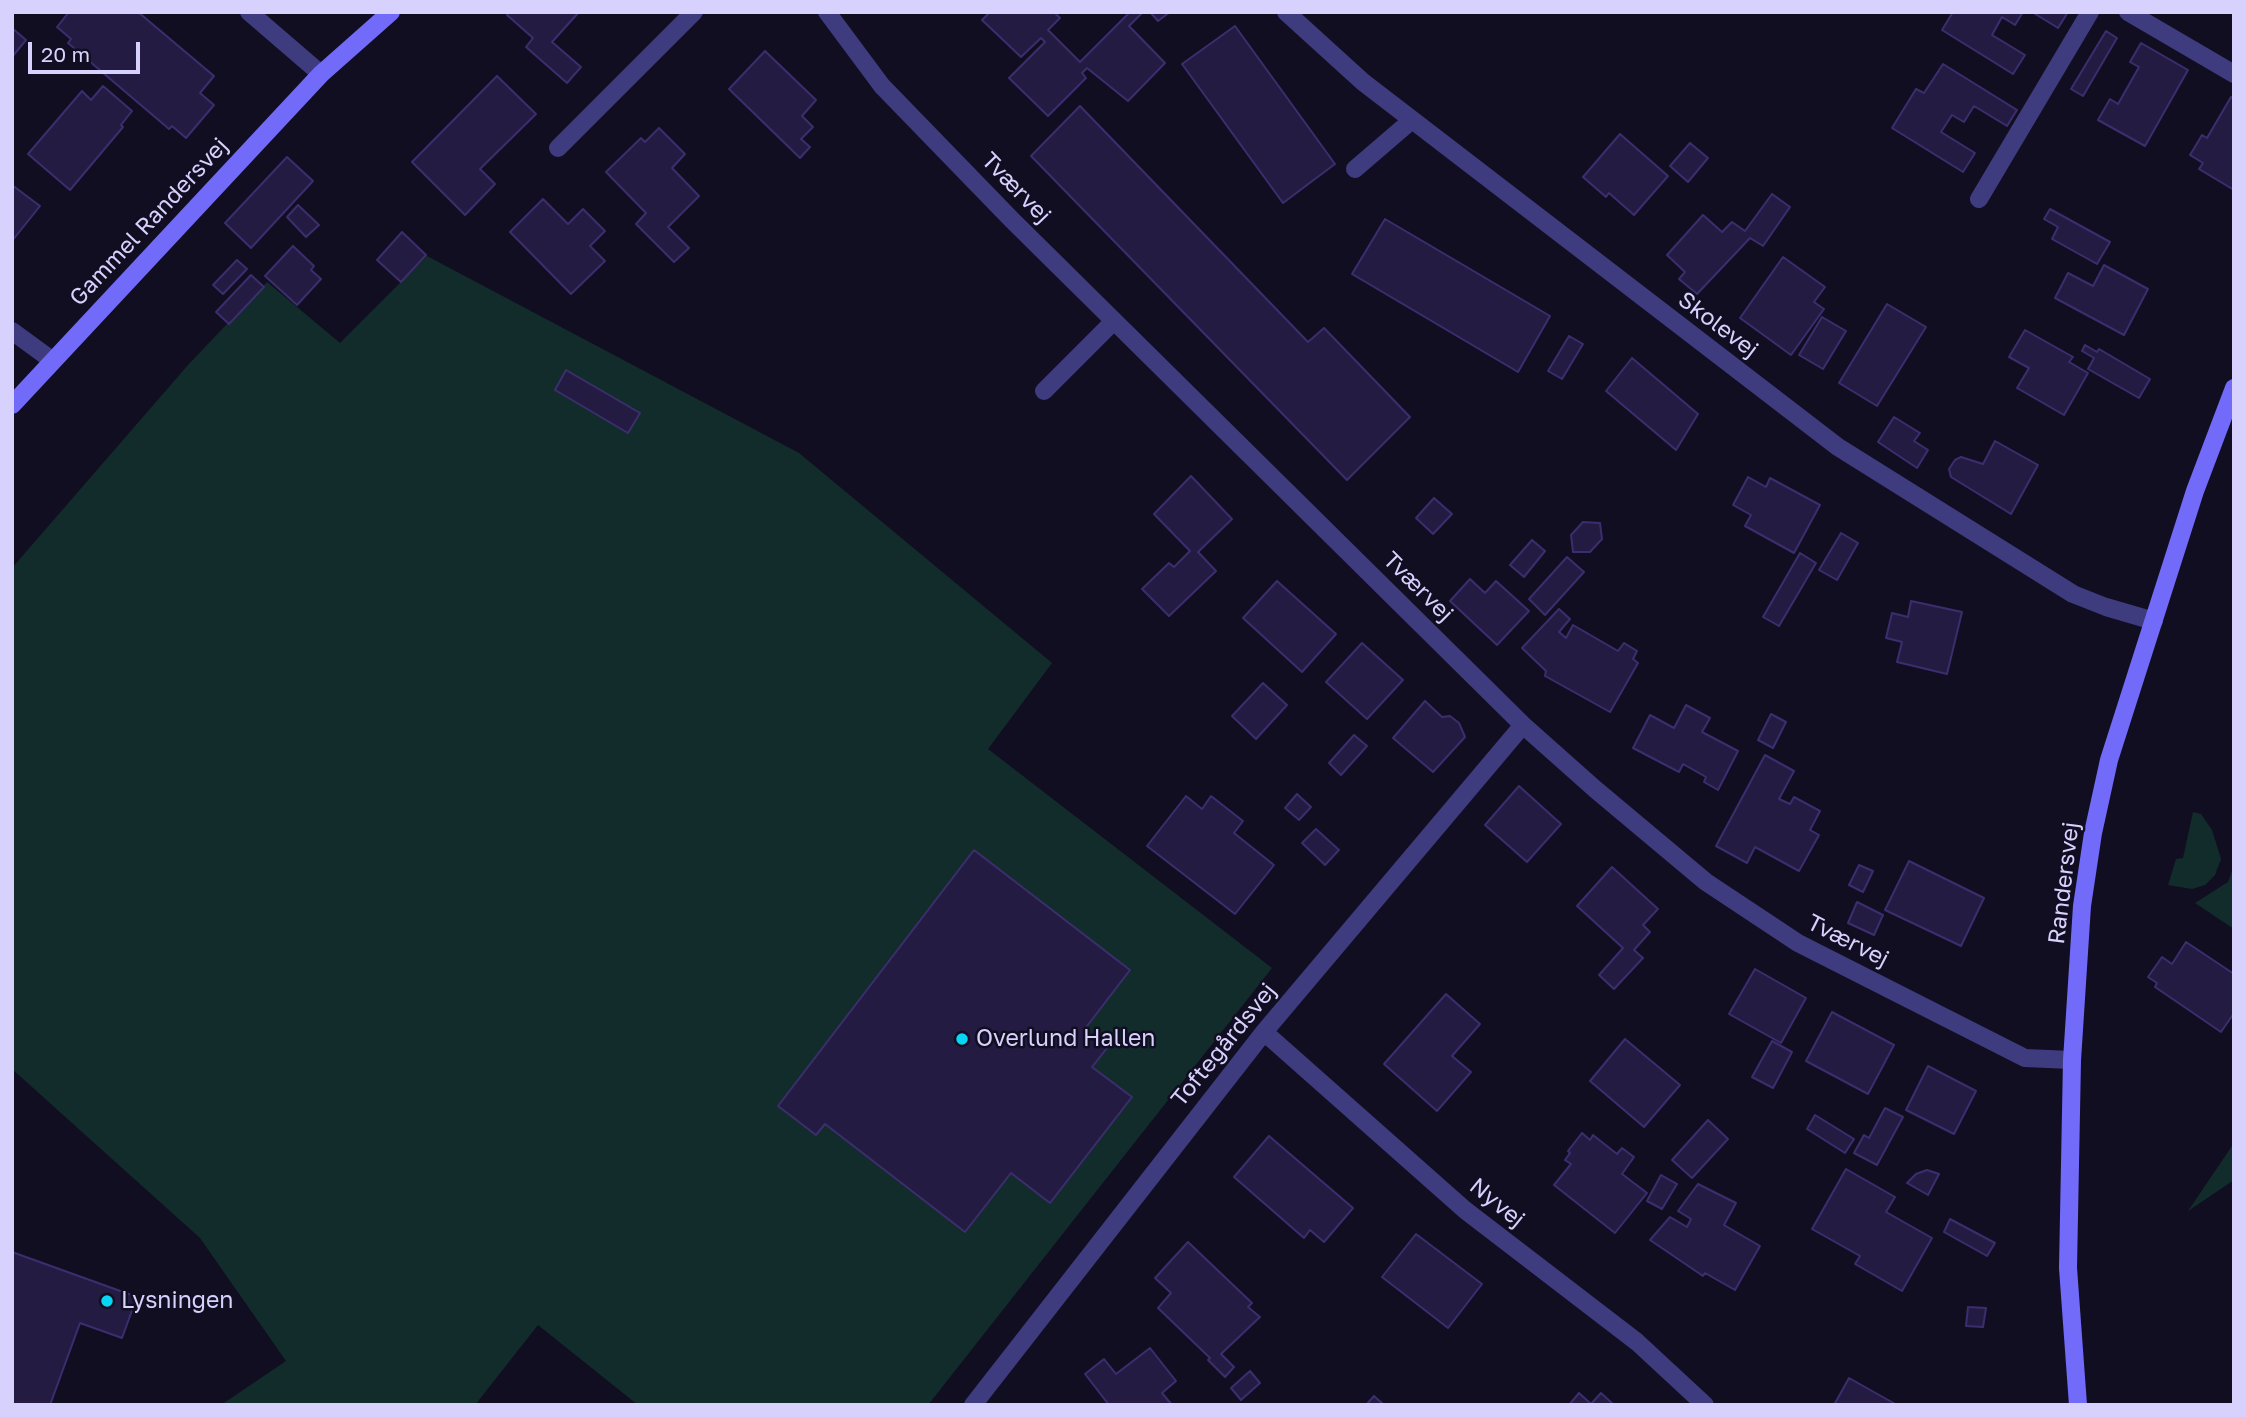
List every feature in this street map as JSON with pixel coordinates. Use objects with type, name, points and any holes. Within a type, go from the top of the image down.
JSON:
[{"type":"street","points":[[249,12],[321,74]]},
{"type":"street","name":"Gammel Randersvej","points":[[12,405],[321,74],[391,12]]},
{"type":"street","points":[[558,148],[694,12]]},
{"type":"street","name":"Tværvej","points":[[827,12],[882,86],[1114,321],[1523,725],[1706,882],[1798,943],[2025,1058],[2072,1060]]},
{"type":"street","name":"Skolevej","points":[[1286,12],[1363,82],[1838,447],[2073,594],[2154,621]]},
{"type":"street","points":[[1979,199],[2090,12]]},
{"type":"street","points":[[2127,12],[2234,74]]},
{"type":"street","points":[[1355,169],[1412,120]]},
{"type":"street","points":[[1044,391],[1114,321]]},
{"type":"street","points":[[12,331],[53,361]]},
{"type":"street","name":"Randersvej","points":[[2078,1405],[2068,1268],[2072,1060],[2082,906],[2093,833],[2109,760],[2195,491],[2234,388]]},
{"type":"street","name":"Toftegårdsvej","points":[[973,1405],[1264,1032],[1523,725]]},
{"type":"street","name":"Nyvej","points":[[1264,1032],[1465,1210],[1637,1342],[1705,1405]]},
{"type":"green space","points":[[427,256],[799,453],[1052,663],[988,749],[1272,968],[928,1405],[638,1405],[538,1325],[475,1405],[221,1405],[286,1361],[200,1238],[12,1069],[12,568],[188,365],[267,282],[340,343]]},
{"type":"green space","points":[[2193,812],[2201,814],[2212,830],[2221,859],[2215,875],[2205,885],[2192,889],[2168,885],[2176,859],[2183,858]]},
{"type":"green space","points":[[2234,866],[2234,929],[2195,903],[2228,882]]},
{"type":"green space","points":[[2234,1143],[2234,1180],[2188,1211]]},
{"type":"building","points":[[69,12],[138,12],[214,76],[200,93],[214,105],[186,138],[172,126],[169,129],[68,43],[71,39],[57,27]]},
{"type":"building","points":[[509,12],[579,12],[552,42],[581,67],[567,83],[526,47],[533,38],[507,15]]},
{"type":"building","points":[[990,12],[1054,12],[1060,18],[1048,30],[1080,62],[1130,12],[1143,12],[1129,26],[1165,63],[1128,101],[1087,68],[1082,73],[1086,78],[1048,116],[1009,78],[1045,42],[1041,38],[1021,57],[982,20]]},
{"type":"building","points":[[1150,12],[1170,12],[1158,21]]},
{"type":"building","points":[[1953,12],[2023,12],[2015,25],[2002,17],[1992,35],[2025,55],[2013,74],[1942,30]]},
{"type":"building","points":[[2032,12],[2068,12],[2058,28]]},
{"type":"building","points":[[1235,26],[1335,164],[1283,203],[1182,64]]},
{"type":"building","points":[[12,28],[26,40],[12,57]]},
{"type":"building","points":[[2106,31],[2117,38],[2083,96],[2071,89]]},
{"type":"building","points":[[2141,43],[2188,70],[2145,146],[2098,120],[2110,99],[2118,104],[2139,67],[2130,62]]},
{"type":"building","points":[[765,51],[816,100],[802,116],[813,127],[801,139],[810,147],[800,158],[729,89]]},
{"type":"building","points":[[1943,64],[2017,110],[2007,126],[1974,106],[1964,122],[1952,115],[1941,132],[1975,153],[1963,172],[1892,128],[1916,89],[1924,93]]},
{"type":"building","points":[[497,76],[536,114],[480,169],[495,184],[465,215],[412,162]]},
{"type":"building","points":[[103,86],[132,111],[121,125],[123,127],[70,190],[28,154],[82,91],[91,100]]},
{"type":"building","points":[[2231,97],[2234,99],[2234,190],[2199,169],[2203,163],[2190,155],[2202,135],[2207,138]]},
{"type":"building","points":[[1080,106],[1308,342],[1324,328],[1410,417],[1347,480],[1031,156]]},
{"type":"building","points":[[659,128],[685,154],[672,168],[699,196],[668,227],[689,248],[674,262],[636,224],[646,213],[606,172],[641,138],[645,142]]},
{"type":"building","points":[[1620,134],[1668,176],[1634,215],[1609,193],[1606,197],[1583,177]]},
{"type":"building","points":[[1690,143],[1708,158],[1688,182],[1670,166]]},
{"type":"building","points":[[287,157],[313,181],[251,248],[225,223]]},
{"type":"building","points":[[12,185],[40,206],[12,241]]},
{"type":"building","points":[[1772,194],[1790,207],[1763,246],[1750,238],[1697,294],[1679,279],[1685,272],[1667,255],[1703,215],[1722,232],[1732,222],[1745,231]]},
{"type":"building","points":[[543,199],[568,224],[583,209],[605,231],[590,246],[605,261],[571,294],[510,232]]},
{"type":"building","points":[[298,205],[319,225],[306,237],[287,217]]},
{"type":"building","points":[[2050,209],[2110,242],[2097,264],[2052,239],[2058,227],[2044,219]]},
{"type":"building","points":[[1385,219],[1550,316],[1518,372],[1352,274]]},
{"type":"building","points":[[402,232],[426,255],[401,282],[377,260]]},
{"type":"building","points":[[293,246],[314,266],[311,270],[321,279],[297,305],[265,276]]},
{"type":"building","points":[[1783,257],[1825,287],[1814,302],[1824,309],[1791,355],[1740,318]]},
{"type":"building","points":[[237,260],[247,269],[223,294],[213,285]]},
{"type":"building","points":[[2104,265],[2148,289],[2124,335],[2055,298],[2068,273],[2093,286]]},
{"type":"building","points":[[251,275],[264,287],[229,324],[216,312]]},
{"type":"building","points":[[1887,304],[1926,327],[1877,406],[1839,383]]},
{"type":"building","points":[[1822,317],[1846,331],[1823,369],[1799,355]]},
{"type":"building","points":[[2025,330],[2073,357],[2069,362],[2088,373],[2064,415],[2017,388],[2029,368],[2009,357]]},
{"type":"building","points":[[1569,336],[1583,344],[1562,379],[1548,371]]},
{"type":"building","points":[[2085,345],[2097,352],[2099,349],[2150,379],[2139,398],[2088,369],[2094,358],[2082,351]]},
{"type":"building","points":[[1632,358],[1698,414],[1676,450],[1606,391]]},
{"type":"building","points":[[566,370],[640,413],[628,433],[555,390]]},
{"type":"building","points":[[1894,417],[1920,433],[1914,441],[1928,450],[1917,468],[1878,442]]},
{"type":"building","points":[[1995,441],[2038,465],[2011,514],[1951,477],[1949,469],[1955,460],[1961,457],[1983,464]]},
{"type":"building","points":[[1191,476],[1232,519],[1198,552],[1216,571],[1169,616],[1142,589],[1169,563],[1174,567],[1190,551],[1154,514]]},
{"type":"building","points":[[1748,477],[1766,487],[1770,478],[1820,505],[1794,553],[1745,526],[1751,515],[1733,505]]},
{"type":"building","points":[[1434,498],[1452,514],[1433,534],[1416,518]]},
{"type":"building","points":[[1583,522],[1600,523],[1602,539],[1590,552],[1573,552],[1571,535]]},
{"type":"building","points":[[1841,533],[1858,543],[1837,580],[1819,570]]},
{"type":"building","points":[[1532,540],[1545,551],[1524,577],[1510,565]]},
{"type":"building","points":[[1800,553],[1816,563],[1779,626],[1763,617]]},
{"type":"building","points":[[1567,557],[1584,572],[1545,615],[1529,599]]},
{"type":"building","points":[[1470,579],[1485,593],[1496,581],[1529,611],[1497,645],[1450,601]]},
{"type":"building","points":[[1277,581],[1336,634],[1302,672],[1243,618]]},
{"type":"building","points":[[1911,601],[1962,612],[1947,674],[1897,662],[1902,642],[1886,638],[1892,613],[1908,617]]},
{"type":"building","points":[[1559,609],[1570,619],[1559,632],[1566,638],[1573,625],[1618,651],[1624,643],[1637,651],[1633,659],[1638,663],[1610,712],[1545,676],[1546,671],[1522,648]]},
{"type":"building","points":[[1362,643],[1403,680],[1367,719],[1326,682]]},
{"type":"building","points":[[1263,683],[1287,705],[1256,739],[1232,716]]},
{"type":"building","points":[[1425,701],[1442,717],[1450,716],[1459,723],[1465,737],[1433,772],[1393,738]]},
{"type":"building","points":[[1686,705],[1710,718],[1702,732],[1738,751],[1718,790],[1704,782],[1706,777],[1683,764],[1679,772],[1633,748],[1650,715],[1674,728]]},
{"type":"building","points":[[1771,714],[1786,722],[1773,748],[1758,740]]},
{"type":"building","points":[[1354,735],[1367,746],[1341,775],[1329,763]]},
{"type":"building","points":[[1765,755],[1794,771],[1779,799],[1790,804],[1794,797],[1820,811],[1810,830],[1819,835],[1799,871],[1755,847],[1747,863],[1716,846]]},
{"type":"building","points":[[1519,786],[1561,824],[1527,862],[1485,825]]},
{"type":"building","points":[[1297,794],[1311,807],[1299,820],[1285,808]]},
{"type":"building","points":[[1186,796],[1202,809],[1211,796],[1243,821],[1234,833],[1274,865],[1235,914],[1147,846]]},
{"type":"building","points":[[1316,829],[1339,850],[1325,865],[1302,843]]},
{"type":"building","name":"Overlund Hallen","points":[[974,850],[1130,970],[1084,1030],[1107,1048],[1092,1067],[1132,1097],[1050,1203],[1011,1173],[965,1232],[825,1124],[816,1135],[778,1106]]},
{"type":"building","points":[[1909,861],[1984,898],[1961,946],[1885,910]]},
{"type":"building","points":[[1859,865],[1873,871],[1863,892],[1849,885]]},
{"type":"building","points":[[1612,867],[1658,909],[1643,925],[1650,932],[1634,950],[1643,958],[1614,989],[1599,975],[1623,948],[1577,906]]},
{"type":"building","points":[[1857,902],[1883,915],[1874,935],[1848,923]]},
{"type":"building","points":[[2186,942],[2234,974],[2234,1013],[2221,1032],[2155,987],[2157,983],[2148,977],[2162,957],[2172,964]]},
{"type":"building","points":[[1755,969],[1806,998],[1781,1043],[1729,1014]]},
{"type":"building","points":[[1446,994],[1480,1024],[1452,1056],[1471,1072],[1437,1111],[1384,1064]]},
{"type":"building","points":[[1832,1012],[1894,1045],[1868,1094],[1806,1061]]},
{"type":"building","points":[[1625,1039],[1680,1085],[1644,1127],[1590,1081]]},
{"type":"building","points":[[1772,1041],[1792,1052],[1773,1088],[1752,1077]]},
{"type":"building","points":[[1928,1066],[1976,1091],[1954,1134],[1906,1110]]},
{"type":"building","points":[[1885,1108],[1903,1117],[1877,1165],[1854,1153],[1864,1135],[1869,1138]]},
{"type":"building","points":[[1815,1115],[1854,1139],[1845,1153],[1807,1129]]},
{"type":"building","points":[[1708,1120],[1728,1139],[1692,1178],[1672,1160]]},
{"type":"building","points":[[1582,1133],[1590,1140],[1593,1135],[1617,1154],[1622,1148],[1634,1157],[1622,1174],[1647,1193],[1615,1233],[1554,1185],[1571,1164],[1565,1160],[1570,1153],[1568,1151]]},
{"type":"building","points":[[1269,1136],[1353,1208],[1324,1242],[1310,1230],[1304,1238],[1234,1177]]},
{"type":"building","points":[[1846,1169],[1895,1197],[1886,1212],[1932,1238],[1902,1291],[1855,1264],[1860,1256],[1812,1229]]},
{"type":"building","points":[[1927,1170],[1939,1174],[1928,1195],[1907,1183],[1916,1174]]},
{"type":"building","points":[[1661,1175],[1677,1184],[1662,1209],[1647,1201]]},
{"type":"building","points":[[1698,1184],[1736,1203],[1724,1225],[1760,1246],[1735,1290],[1705,1273],[1703,1276],[1650,1240],[1670,1217],[1687,1227],[1691,1219],[1678,1211]]},
{"type":"building","points":[[1950,1219],[1995,1243],[1987,1256],[1944,1232]]},
{"type":"building","points":[[1416,1234],[1482,1284],[1448,1328],[1382,1277]]},
{"type":"building","points":[[1188,1242],[1252,1303],[1248,1307],[1260,1317],[1221,1354],[1234,1367],[1225,1377],[1208,1360],[1210,1358],[1158,1308],[1171,1293],[1155,1278]]},
{"type":"building","points":[[12,1252],[137,1297],[122,1338],[80,1323],[50,1405],[12,1405]]},
{"type":"building","points":[[1968,1307],[1986,1308],[1983,1327],[1966,1326]]},
{"type":"building","points":[[1150,1348],[1176,1381],[1162,1393],[1172,1405],[1109,1405],[1085,1374],[1104,1359],[1116,1374]]},
{"type":"building","points":[[1250,1371],[1260,1383],[1241,1400],[1231,1388]]},
{"type":"building","points":[[1849,1378],[1897,1405],[1834,1405]]},
{"type":"building","points":[[1579,1393],[1591,1404],[1601,1393],[1614,1405],[1569,1405]]},
{"type":"building","points":[[1374,1396],[1384,1405],[1366,1405]]},
{"type":"place","name":"Overlund Hallen","points":[[962,1039]]},
{"type":"place","name":"Lysningen","points":[[107,1301]]}]
